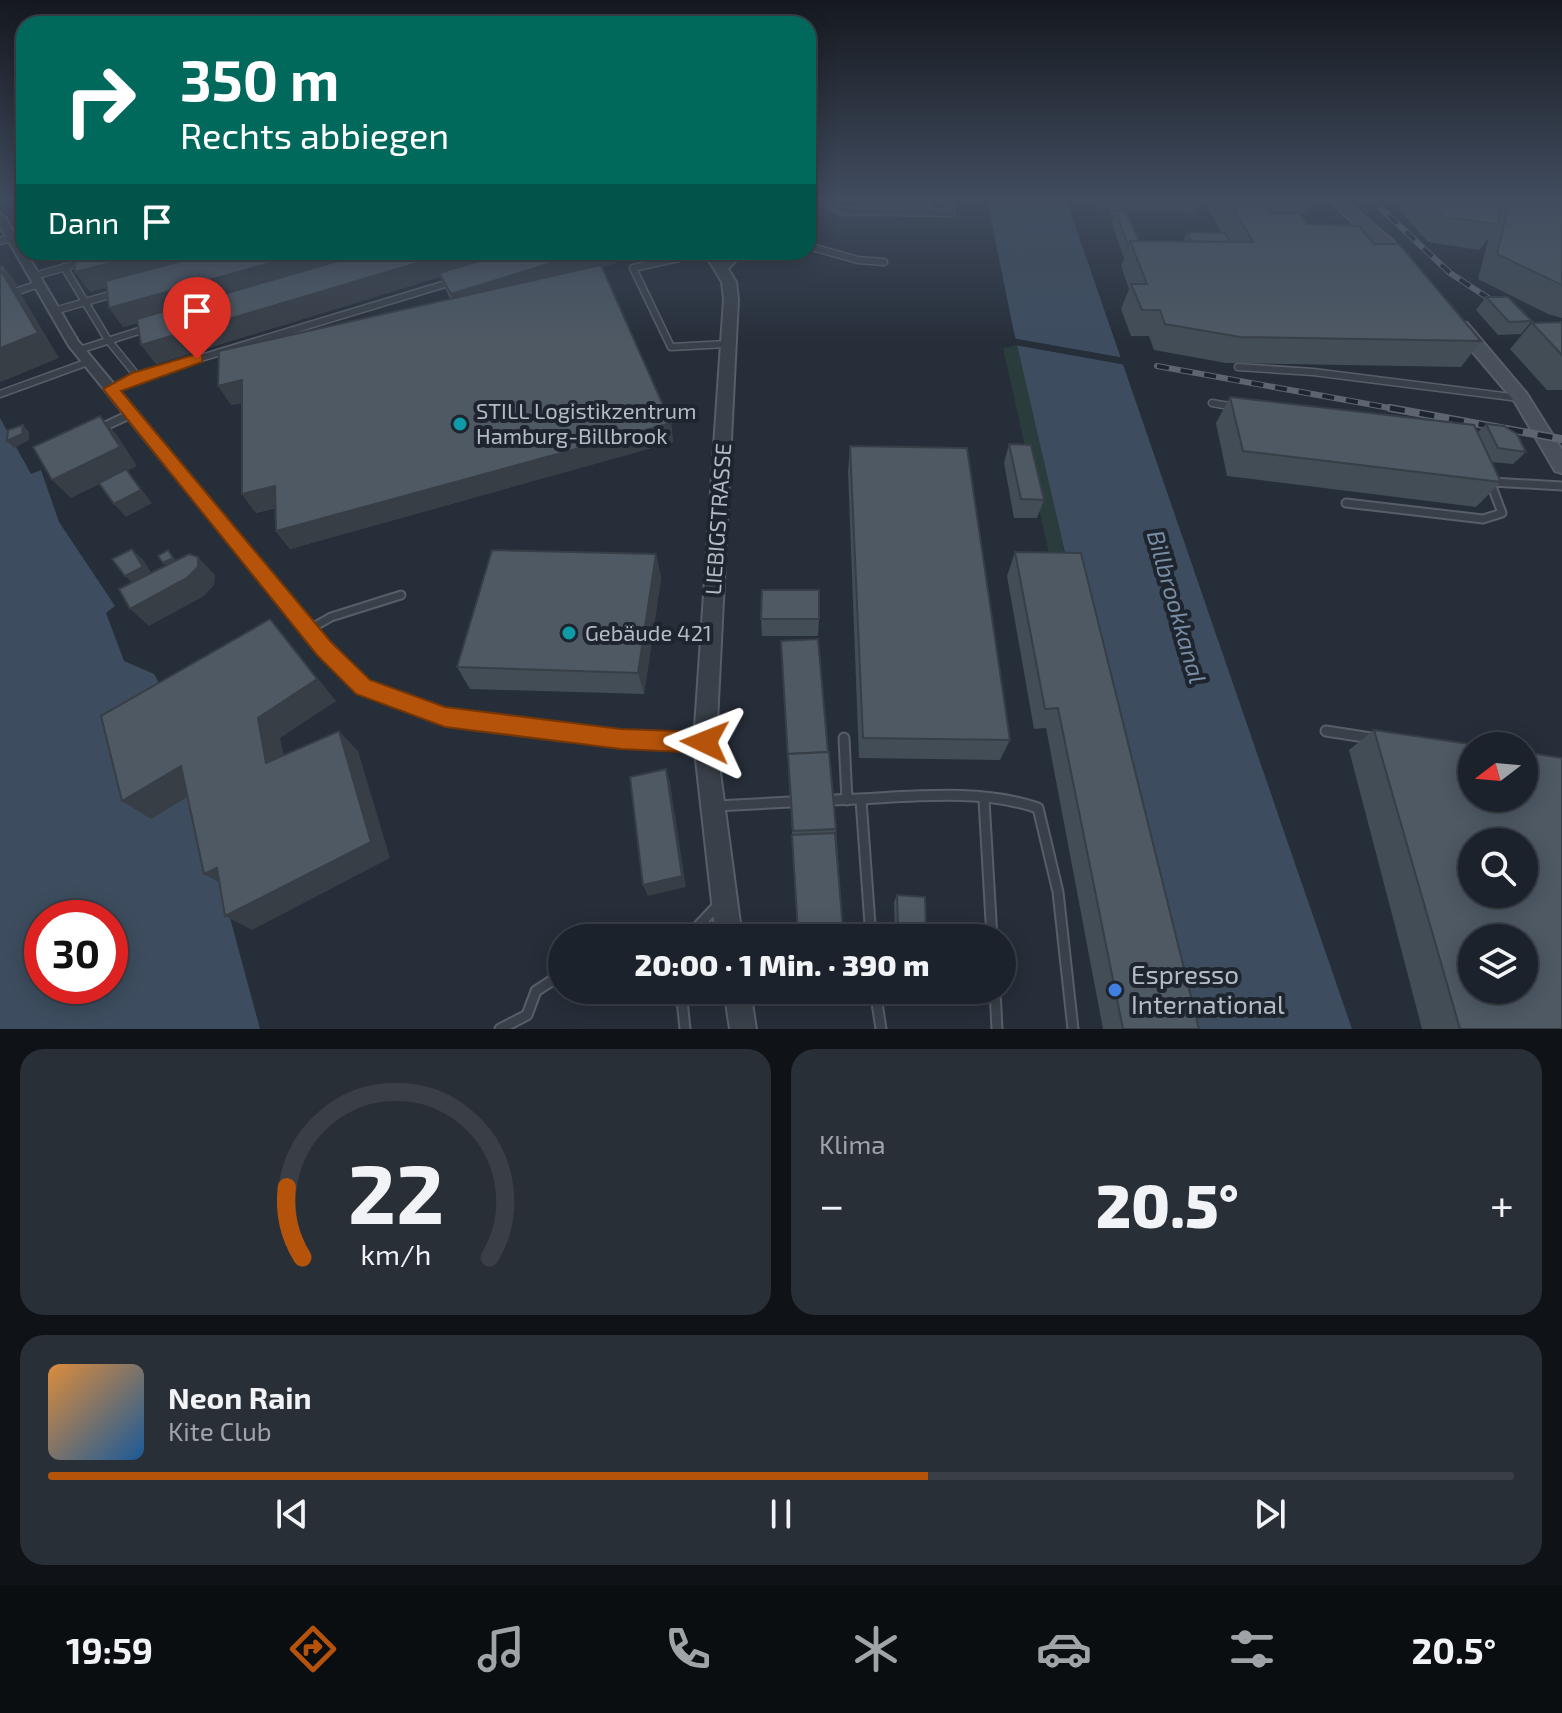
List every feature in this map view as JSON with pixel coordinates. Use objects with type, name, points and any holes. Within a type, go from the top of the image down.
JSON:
[{"type":"main road","points":[[1387,247],[1418,278]]},
{"type":"main road","points":[[1446,310],[1521,398],[1562,466]]},
{"type":"street","points":[[21,260],[84,356],[308,630],[363,687],[445,717],[621,739],[705,742]]},
{"type":"street","name":"LIEBIGSTRASSE","points":[[714,260],[731,299],[705,742],[710,806],[727,924]]},
{"type":"street","points":[[739,1004],[743,1029]]},
{"type":"lane","points":[[816,248],[858,260],[884,262]]},
{"type":"lane","points":[[0,297],[64,267],[92,260]]},
{"type":"lane","points":[[691,260],[633,268],[671,347],[729,344]]},
{"type":"lane","points":[[64,267],[108,340],[138,377]]},
{"type":"lane","points":[[111,389],[138,377],[459,280]]},
{"type":"lane","points":[[54,311],[115,293]]},
{"type":"lane","points":[[0,394],[84,356],[108,340],[153,326]]},
{"type":"lane","points":[[1238,367],[1328,374],[1521,398]]},
{"type":"lane","points":[[1212,403],[1243,408]]},
{"type":"lane","points":[[91,433],[131,414]]},
{"type":"lane","points":[[1346,503],[1483,519],[1502,513],[1490,482],[1483,474]]},
{"type":"lane","points":[[1490,482],[1562,486]]},
{"type":"lane","points":[[308,630],[331,617],[401,595]]},
{"type":"lane","points":[[1326,731],[1384,740]]},
{"type":"lane","points":[[844,738],[847,800]]},
{"type":"lane","points":[[830,800],[1026,801],[1038,808],[1058,892],[1073,1029]]},
{"type":"lane","points":[[861,800],[870,924]]},
{"type":"lane","points":[[984,800],[991,924]]},
{"type":"lane","points":[[710,806],[790,802]]},
{"type":"lane","points":[[700,924],[723,899]]},
{"type":"lane","points":[[500,1029],[527,1015],[536,991],[548,983]]},
{"type":"lane","points":[[682,1004],[685,1029]]},
{"type":"lane","points":[[877,1004],[881,1029]]},
{"type":"lane","points":[[996,1004],[997,1029]]},
{"type":"shaded area","points":[[1018,345],[1070,576],[1054,576],[1003,348]]},
{"type":"water","name":"Billbrookkanal","points":[[997,247],[1083,247],[1352,1029],[1175,1029]]},
{"type":"water","points":[[0,418],[31,474],[41,470],[59,522],[115,606],[106,613],[124,661],[154,674],[174,710],[260,1029],[0,1029]]},
{"type":"pier","points":[[1012,338],[1125,358],[1126,365],[1014,345]]},
{"type":"building","points":[[1132,247],[1402,247],[1481,341],[1240,337],[1165,324],[1160,310],[1142,310],[1131,284],[1147,284]]},
{"type":"building","points":[[1499,247],[1562,247],[1562,285],[1497,254]]},
{"type":"building","points":[[74,260],[122,260],[75,272]]},
{"type":"building","points":[[185,260],[281,260],[109,308],[106,281]]},
{"type":"building","points":[[341,260],[427,260],[141,345],[137,319]]},
{"type":"building","points":[[482,260],[561,260],[451,294],[439,273]]},
{"type":"building","name":"STILL Logistikzentrum Hamburg-Billbrook","points":[[601,265],[671,423],[276,531],[275,486],[242,494],[242,380],[218,386],[219,351]]},
{"type":"building","points":[[0,269],[38,333],[0,348]]},
{"type":"building","points":[[1486,297],[1508,297],[1532,321],[1509,322]]},
{"type":"building","points":[[1562,322],[1562,355],[1532,323]]},
{"type":"building","points":[[1230,397],[1474,425],[1501,482],[1243,451]]},
{"type":"building","points":[[100,416],[120,447],[52,480],[33,447]]},
{"type":"building","points":[[1486,424],[1504,426],[1517,434],[1526,452],[1498,448]]},
{"type":"building","points":[[23,425],[22,434],[7,441],[8,430]]},
{"type":"building","points":[[1009,444],[1031,445],[1044,500],[1021,499]]},
{"type":"building","points":[[850,446],[967,448],[1010,740],[863,738]]},
{"type":"building","points":[[126,469],[141,490],[114,504],[99,483]]},
{"type":"building","points":[[132,549],[143,567],[125,576],[112,559]]},
{"type":"building","points":[[168,550],[173,558],[163,563],[158,556]]},
{"type":"building","name":"Gebäude 421","points":[[492,550],[656,554],[638,673],[457,667]]},
{"type":"building","points":[[1015,552],[1081,553],[1199,1029],[1123,1029],[1058,708],[1045,709]]},
{"type":"building","points":[[189,554],[198,557],[198,567],[187,578],[130,609],[119,589]]},
{"type":"building","points":[[762,590],[819,590],[819,619],[761,619]]},
{"type":"building","points":[[270,619],[317,679],[258,718],[266,763],[339,731],[371,842],[225,916],[217,868],[204,874],[181,766],[122,801],[101,716]]},
{"type":"building","points":[[818,639],[828,752],[788,754],[788,759],[781,641]]},
{"type":"building","points":[[1374,730],[1458,742],[1458,812],[1538,812],[1538,754],[1562,758],[1562,1029],[1460,1029]]},
{"type":"building","points":[[829,752],[836,829],[793,831],[788,754]]},
{"type":"building","points":[[666,769],[682,876],[643,885],[630,777]]},
{"type":"building","points":[[835,833],[842,924],[797,924],[792,835]]},
{"type":"building","points":[[897,895],[925,897],[926,924],[898,924]]},
{"type":"railway","points":[[1422,247],[1450,273],[1505,309]]},
{"type":"railway","points":[[1157,366],[1401,410]]},
{"type":"railway","points":[[1390,408],[1562,439]]},
{"type":"place","name":"STILL Logistikzentrum Hamburg-Billbrook","points":[[460,424]]},
{"type":"place","name":"Gebäude 421","points":[[569,633]]},
{"type":"place","name":"Espresso International","points":[[1115,990]]},
{"type":"route","points":[[197,359],[138,377],[111,389],[324,648],[363,687],[445,717],[621,739],[705,742]]}]
